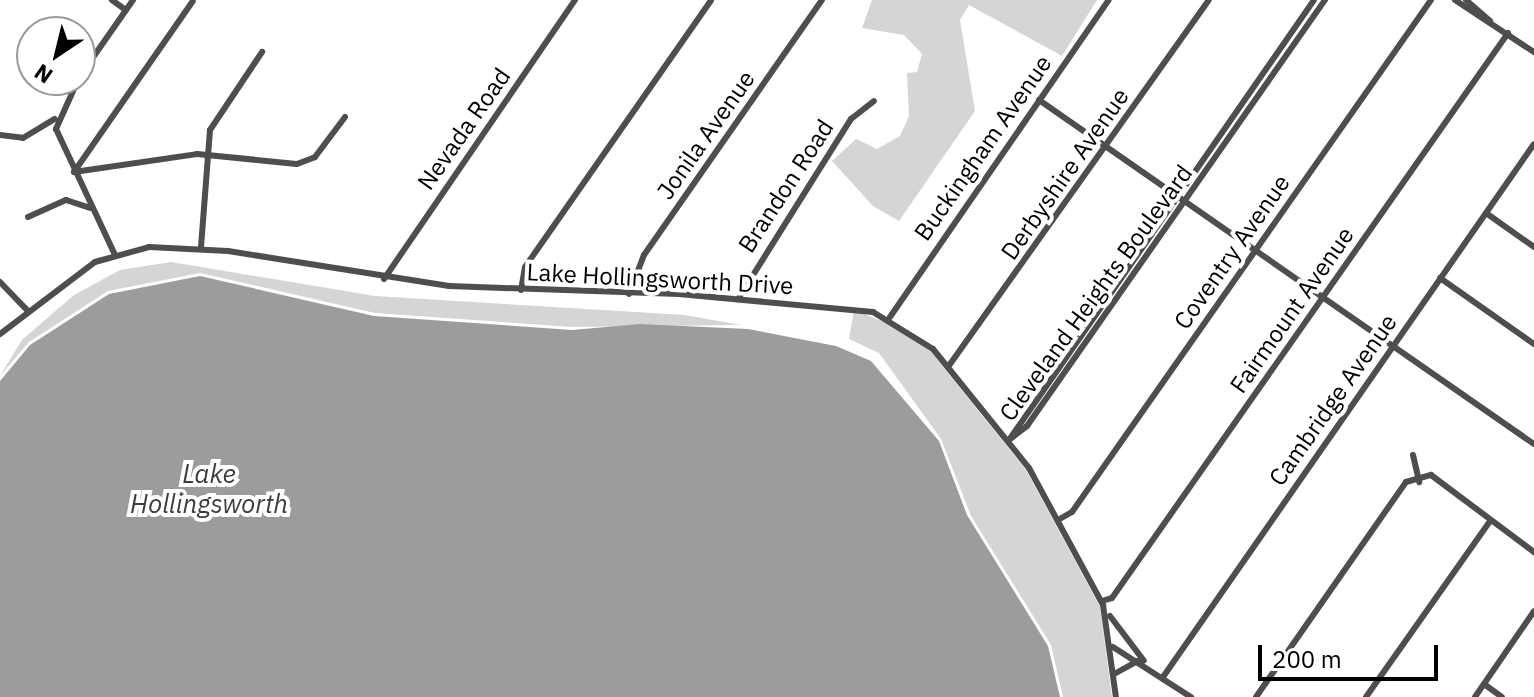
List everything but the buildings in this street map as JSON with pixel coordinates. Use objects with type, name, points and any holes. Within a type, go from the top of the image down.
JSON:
[{"type":"street","points":[[112,0],[126,10]]},
{"type":"street","points":[[96,53],[133,0]]},
{"type":"street","name":"Nevada Road","points":[[384,279],[575,0]]},
{"type":"street","points":[[521,290],[525,267],[711,0]]},
{"type":"street","name":"Jonila Avenue","points":[[629,294],[644,255],[822,0]]},
{"type":"street","name":"Buckingham Avenue","points":[[890,317],[1109,0]]},
{"type":"street","name":"Derbyshire Avenue","points":[[948,367],[1209,0]]},
{"type":"street","name":"Cleveland Heights Boulevard","points":[[1009,440],[1182,198],[1274,65],[1314,0]]},
{"type":"street","name":"Cleveland Heights Boulevard","points":[[1274,65],[1325,0]]},
{"type":"street","name":"Coventry Avenue","points":[[1058,520],[1072,512],[1431,0]]},
{"type":"street","points":[[1455,0],[1534,52]]},
{"type":"street","points":[[1466,0],[1490,21]]},
{"type":"street","points":[[74,172],[193,1]]},
{"type":"street","name":"Fairmount Avenue","points":[[1103,603],[1112,598],[1508,33]]},
{"type":"street","points":[[201,247],[207,155],[213,122],[262,52]]},
{"type":"street","points":[[0,135],[23,138],[55,119],[68,96]]},
{"type":"street","points":[[1039,100],[1534,444]]},
{"type":"street","name":"Brandon Road","points":[[738,299],[851,119],[874,101]]},
{"type":"street","points":[[74,172],[207,155],[307,162],[345,117]]},
{"type":"street","points":[[55,119],[74,172],[114,253]]},
{"type":"street","name":"Cambridge Avenue","points":[[1163,677],[1533,147]]},
{"type":"street","points":[[28,217],[66,200],[91,208]]},
{"type":"street","points":[[1486,213],[1534,247]]},
{"type":"street","name":"Lake Hollingsworth Drive","points":[[0,334],[27,310],[114,253],[201,247],[384,279],[521,290],[838,304],[890,317],[948,367],[1009,440],[1058,520],[1103,603],[1113,647],[1116,697]]},
{"type":"street","points":[[1440,278],[1534,344]]},
{"type":"street","points":[[0,282],[27,310]]},
{"type":"street","points":[[1413,455],[1419,482]]},
{"type":"street","points":[[1256,697],[1406,482],[1419,482],[1431,475],[1534,552]]},
{"type":"street","points":[[1366,697],[1490,521]]},
{"type":"street","points":[[1103,603],[1149,667]]},
{"type":"street","points":[[1475,697],[1534,612]]},
{"type":"street","points":[[1113,647],[1140,661],[1191,697]]},
{"type":"street","points":[[1114,677],[1121,664],[1140,661]]},
{"type":"street","points":[[1484,684],[1502,697]]},
{"type":"shaded area","points":[[872,0],[1097,0],[1062,56],[969,5],[960,20],[975,111],[899,221],[873,206],[832,161],[856,139],[877,149],[900,136],[909,116],[907,73],[917,72],[922,54],[904,35],[862,28]]},
{"type":"shaded area","points":[[171,262],[375,296],[685,315],[741,325],[572,327],[375,313],[200,273],[108,291],[29,342],[0,376],[22,340],[74,295],[120,270]]},
{"type":"shaded area","points":[[854,310],[909,332],[931,352],[1026,470],[1100,607],[1112,697],[1063,697],[1051,645],[971,516],[941,439],[879,353],[849,339]]},
{"type":"water","name":"Lake Hollingsworth","points":[[200,276],[374,316],[572,330],[640,324],[748,329],[836,346],[871,361],[939,441],[967,515],[1048,646],[1060,697],[0,697],[0,381],[30,345],[109,294]]}]
